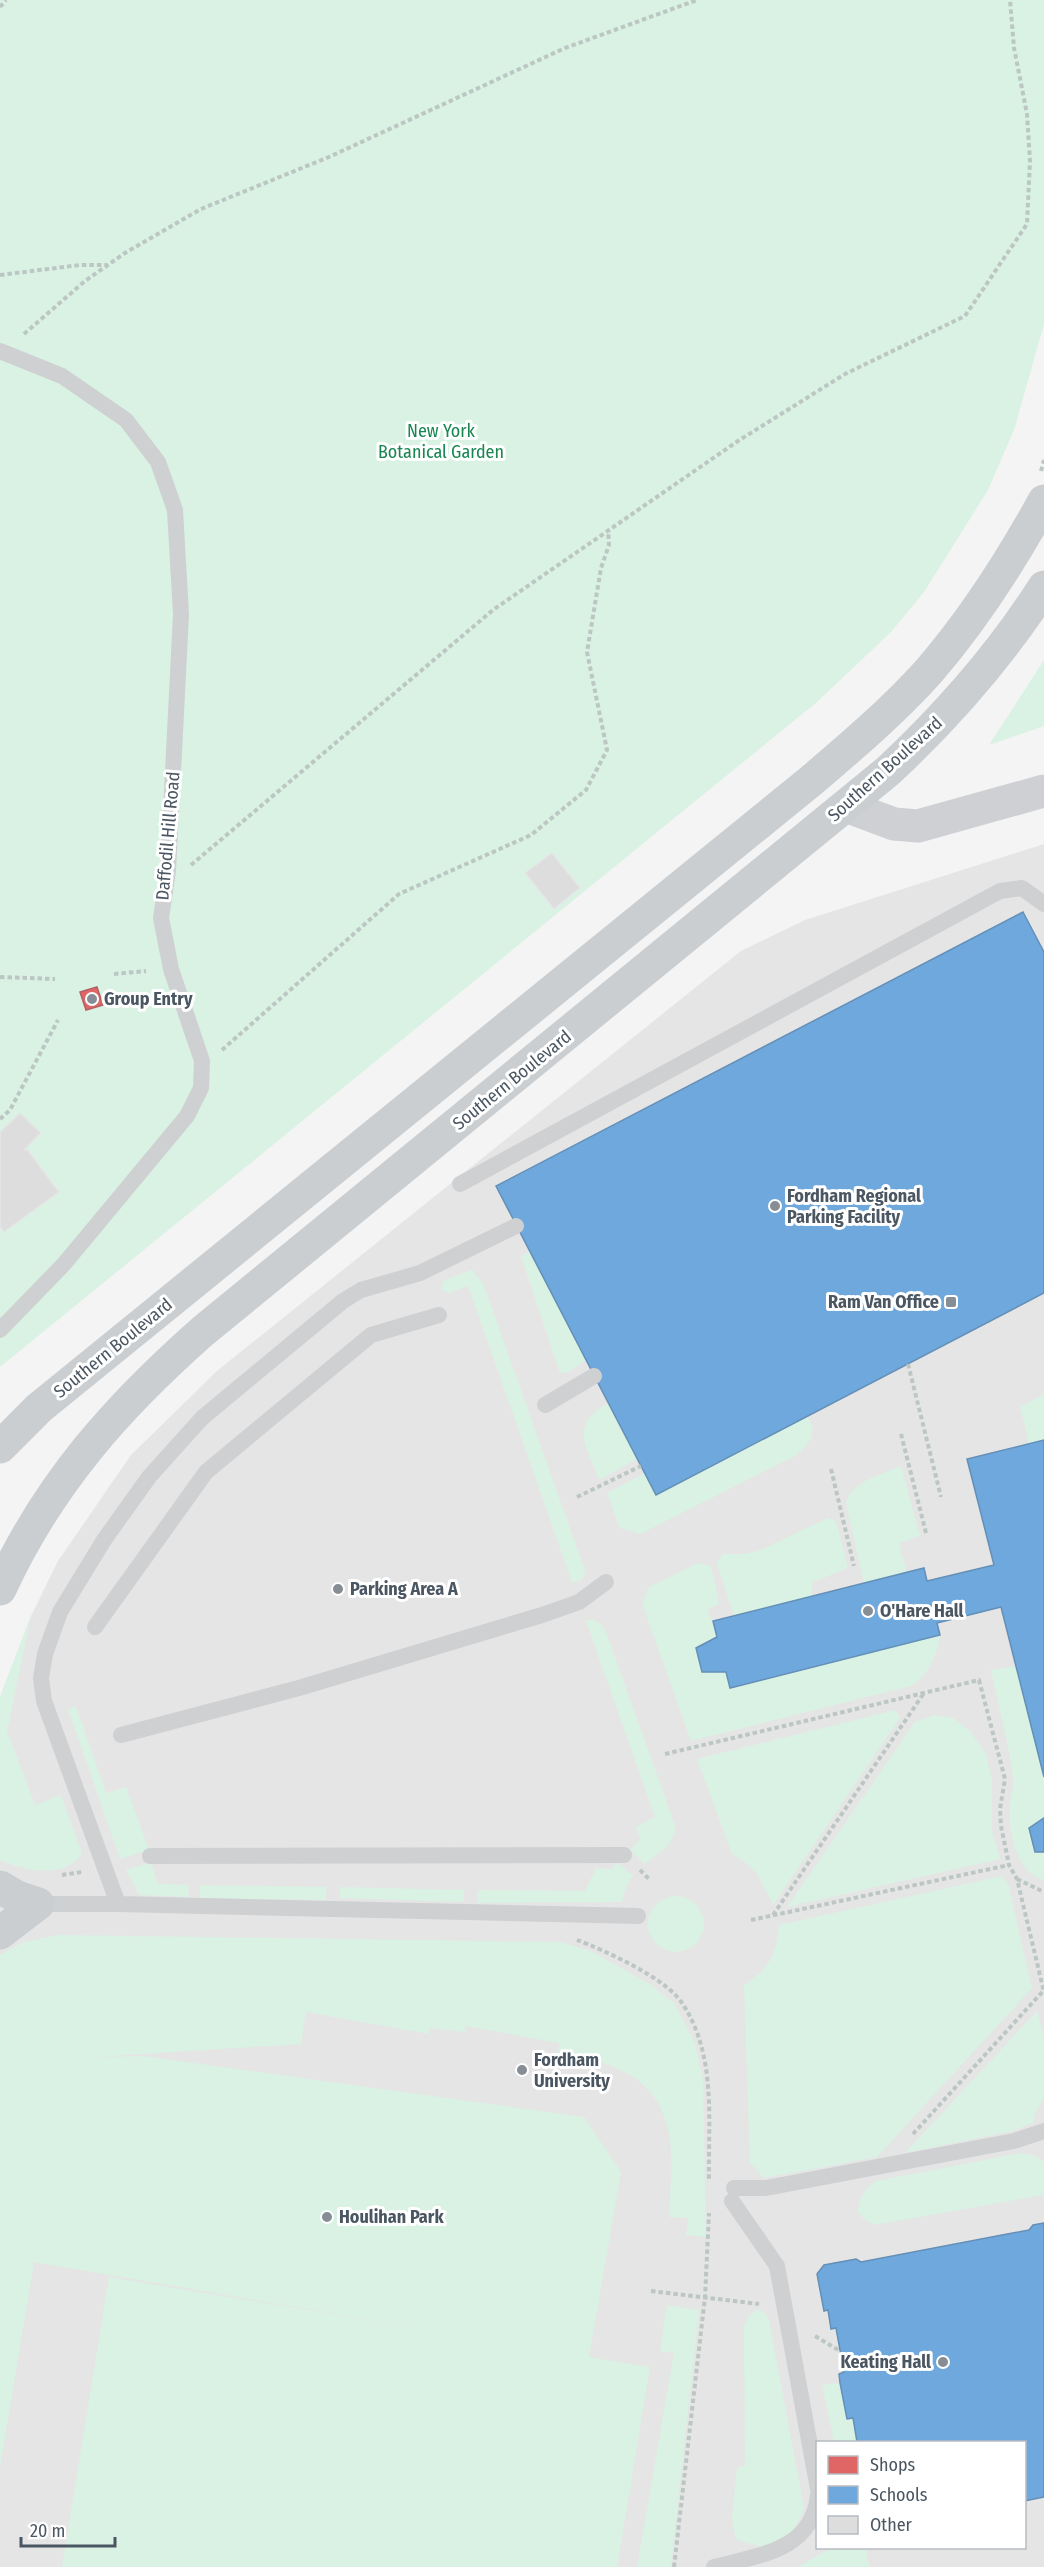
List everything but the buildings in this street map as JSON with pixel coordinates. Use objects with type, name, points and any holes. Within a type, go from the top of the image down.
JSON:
[{"type":"main road","name":"Southern Boulevard","points":[[0,1447],[48,1401],[812,780],[874,726],[928,672],[957,637],[992,589],[1044,501]]},
{"type":"main road","name":"Southern Boulevard","points":[[0,1589],[33,1526],[82,1454],[136,1391],[168,1362],[846,806],[930,731],[967,692],[1003,646],[1044,587]]},
{"type":"main road","points":[[0,1887],[17,1897],[38,1904]]},
{"type":"main road","points":[[0,1933],[38,1904]]},
{"type":"street","points":[[846,806],[894,824],[918,826],[1044,791]]},
{"type":"lane","name":"Daffodil Hill Road","points":[[0,1330],[64,1264],[186,1116],[201,1088],[202,1061],[171,969],[161,918],[168,871],[181,614],[175,510],[158,462],[126,420],[62,376],[1,351]]},
{"type":"lane","points":[[460,1184],[1000,891],[1022,888],[1044,904]]},
{"type":"lane","points":[[118,1904],[44,1701],[41,1678],[45,1654],[60,1611],[104,1540],[149,1477],[202,1418],[257,1370],[343,1301],[361,1290],[420,1272],[468,1251],[516,1226]]},
{"type":"lane","points":[[95,1627],[206,1472],[371,1335],[439,1315]]},
{"type":"lane","points":[[545,1405],[594,1376]]},
{"type":"lane","points":[[121,1735],[299,1688],[542,1615],[579,1602],[606,1582]]},
{"type":"lane","points":[[150,1856],[624,1855]]},
{"type":"lane","points":[[0,1903],[638,1916]]},
{"type":"lane","points":[[816,2478],[777,2266],[733,2194],[1014,2141],[1044,2131]]},
{"type":"lane","points":[[714,2567],[780,2549],[796,2539],[816,2512]]},
{"type":"path","points":[[0,7],[6,0]]},
{"type":"path","points":[[1,351],[85,281],[201,209],[329,157],[565,48],[697,0]]},
{"type":"path","points":[[168,871],[186,869],[197,862],[494,610],[607,531],[738,441],[845,374],[965,316],[1027,224],[1030,161],[1027,114],[1014,48],[1010,0]]},
{"type":"path","points":[[0,275],[80,265],[108,265]]},
{"type":"path","points":[[202,1061],[237,1038],[399,894],[531,835],[586,790],[607,750],[587,652],[601,568],[609,545],[607,531]]},
{"type":"path","points":[[114,974],[171,969]]},
{"type":"path","points":[[0,978],[55,979]]},
{"type":"path","points":[[0,1119],[10,1110],[58,1020]]},
{"type":"path","points":[[908,1364],[941,1497]]},
{"type":"path","points":[[900,1434],[926,1533]]},
{"type":"path","points":[[577,1497],[640,1466]]},
{"type":"path","points":[[831,1469],[854,1566]]},
{"type":"path","points":[[665,1754],[979,1680],[1005,1779],[1000,1809],[1009,1865],[1017,1879],[1044,1991],[884,2166]]},
{"type":"path","points":[[773,1915],[925,1692]]},
{"type":"path","points":[[751,1920],[1009,1865]]},
{"type":"path","points":[[1017,1879],[1044,1892]]},
{"type":"path","points":[[573,1938],[624,1961],[652,1977],[681,2001],[702,2042],[708,2081],[709,2182]]},
{"type":"path","points":[[674,2567],[705,2298],[709,2204]]},
{"type":"path","points":[[651,2291],[757,2303],[840,2351]]},
{"type":"shaded area","name":"Fordham University","points":[[1044,844],[1044,2567],[0,2567],[0,1697],[31,1616],[58,1561],[131,1455],[218,1370],[741,951],[805,920]]},
{"type":"green space","name":"New York Botanical Garden","points":[[0,0],[1044,0],[1044,324],[1014,430],[988,490],[924,592],[891,632],[817,702],[0,1367]]},
{"type":"green space","points":[[1044,660],[1044,726],[989,745]]},
{"type":"green space","points":[[529,1251],[586,1360],[569,1372],[560,1373],[521,1256]]},
{"type":"green space","points":[[472,1270],[483,1283],[584,1568],[585,1575],[580,1581],[572,1582],[468,1286],[449,1293],[441,1289],[444,1280]]},
{"type":"green space","points":[[1044,1394],[1044,1440],[1029,1444],[1020,1407]]},
{"type":"green space","points":[[608,1403],[637,1459],[599,1480],[586,1446],[585,1428],[588,1420],[596,1411]]},
{"type":"green space","points":[[807,1416],[813,1428],[811,1439],[797,1455],[640,1534],[620,1528],[607,1493],[645,1473],[656,1495]]},
{"type":"green space","points":[[901,1466],[920,1536],[899,1543],[907,1573],[864,1583],[846,1503],[854,1489],[860,1484]]},
{"type":"green space","points":[[828,1518],[835,1521],[837,1525],[848,1568],[813,1582],[811,1597],[734,1616],[717,1564],[722,1554],[745,1554],[761,1550]]},
{"type":"green space","points":[[698,1563],[711,1566],[719,1604],[708,1609],[717,1637],[702,1672],[726,1672],[730,1688],[940,1635],[937,1650],[923,1676],[911,1686],[691,1741],[642,1603],[649,1587]]},
{"type":"green space","points":[[31,1616],[7,1731],[35,1805],[61,1795],[82,1854],[75,1862],[55,1870],[32,1870],[0,1860],[0,1697]]},
{"type":"green space","points":[[592,1619],[601,1624],[606,1632],[676,1828],[668,1845],[645,1864],[630,1850],[640,1839],[636,1827],[655,1817],[586,1621]]},
{"type":"green space","points":[[1016,1666],[1044,1777],[1044,1818],[1035,1851],[1044,1852],[1044,1880],[1035,1876],[1021,1860],[1010,1827],[1013,1781],[1009,1751],[991,1670]]},
{"type":"green space","points":[[76,1706],[106,1793],[126,1787],[149,1850],[120,1859],[68,1709]]},
{"type":"green space","points":[[895,1710],[900,1718],[773,1905],[758,1875],[732,1854],[697,1759]]},
{"type":"green space","points":[[934,1715],[953,1718],[970,1731],[986,1754],[992,1780],[992,1831],[1000,1859],[787,1907],[915,1722]]},
{"type":"green space","points":[[151,1862],[158,1884],[189,1885],[188,1897],[139,1895],[126,1870]]},
{"type":"green space","points":[[617,1862],[633,1876],[626,1887],[622,1902],[477,1903],[478,1890],[585,1891],[596,1868],[611,1869]]},
{"type":"green space","points":[[1002,1876],[1008,1884],[1032,1988],[877,2157],[764,2178],[750,2163],[744,1985],[760,1973],[770,1960],[776,1945],[779,1925]]},
{"type":"green space","points":[[200,1885],[326,1887],[326,1900],[200,1898]]},
{"type":"green space","points":[[340,1887],[464,1890],[464,1902],[340,1898]]},
{"type":"green space","points":[[676,1896],[687,1898],[696,1904],[702,1913],[704,1924],[702,1935],[696,1944],[687,1950],[676,1952],[665,1950],[656,1944],[650,1935],[648,1924],[650,1913],[656,1904],[665,1898]]},
{"type":"green space","points":[[59,1935],[560,1942],[591,1951],[651,1985],[675,2004],[695,2043],[703,2080],[706,2237],[686,2235],[688,2218],[669,2217],[671,2151],[663,2113],[653,2096],[638,2081],[617,2068],[596,2061],[558,2055],[559,2043],[466,2026],[465,2032],[430,2028],[429,2034],[306,2012],[301,2044],[97,2057],[143,2056],[584,2117],[621,2172],[589,2357],[650,2367],[617,2567],[62,2567],[109,2277],[428,2330],[34,2262],[0,2467],[0,1955],[23,1942]]},
{"type":"green space","points":[[1037,2011],[1044,2037],[1044,2098],[1035,2113],[1033,2123],[1012,2131],[905,2153]]},
{"type":"green space","points":[[1020,2153],[1036,2156],[1044,2162],[1044,2195],[874,2225],[858,2212],[863,2194],[876,2181]]},
{"type":"green space","points":[[667,2305],[699,2310],[671,2567],[637,2567],[674,2353],[660,2351]]},
{"type":"green space","points":[[757,2309],[766,2314],[769,2321],[804,2507],[799,2520],[787,2538],[779,2543],[760,2546],[736,2539],[732,2519],[737,2468],[745,2465],[744,2326],[748,2317]]},
{"type":"green space","points":[[840,2383],[847,2419],[853,2418],[857,2441],[834,2441],[822,2385]]},
{"type":"green space","points":[[829,2549],[866,2549],[869,2567],[798,2567]]},
{"type":"place","name":"Group Entry","points":[[92,999]]},
{"type":"place","name":"Fordham Regional Parking Facility","points":[[775,1206]]},
{"type":"place","name":"Ram Van Office","points":[[951,1302]]},
{"type":"place","name":"Parking Area A","points":[[338,1589]]},
{"type":"place","name":"O'Hare Hall","points":[[868,1611]]},
{"type":"place","name":"Fordham University","points":[[522,2070]]},
{"type":"place","name":"Houlihan Park","points":[[327,2217]]},
{"type":"place","name":"Keating Hall","points":[[943,2362]]}]
